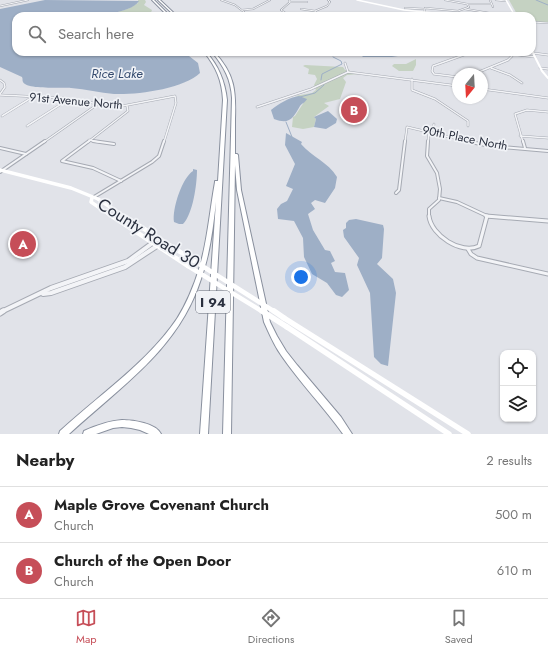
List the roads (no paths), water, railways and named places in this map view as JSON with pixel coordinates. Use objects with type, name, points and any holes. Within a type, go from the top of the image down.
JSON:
[{"type":"highway","points":[[153,0],[165,12]]},
{"type":"highway","points":[[159,0],[172,12]]},
{"type":"highway","name":"I 94","points":[[204,434],[221,170],[224,92],[218,71],[208,56]]},
{"type":"highway","name":"I 94","points":[[216,56],[227,70],[233,87],[234,144],[227,434]]},
{"type":"highway","points":[[234,144],[239,190],[267,322],[276,342],[292,366],[348,434]]},
{"type":"highway","points":[[63,434],[140,368],[161,345],[182,316],[199,279],[221,170]]},
{"type":"highway","points":[[87,434],[115,423],[133,423],[145,427],[157,434]]},
{"type":"main road","points":[[356,0],[398,9],[424,12]]},
{"type":"main road","points":[[506,0],[512,12]]},
{"type":"main road","points":[[535,56],[540,68],[548,78]]},
{"type":"main road","points":[[1,171],[71,188],[92,198]]},
{"type":"main road","name":"County Road 30","points":[[449,434],[287,327],[152,243],[91,202],[92,198],[98,199],[158,239],[468,434]]},
{"type":"street","points":[[0,6],[28,0]]},
{"type":"street","points":[[221,0],[235,5],[244,12]]},
{"type":"street","points":[[242,10],[253,9],[270,0]]},
{"type":"street","points":[[302,9],[315,11],[328,5],[330,2],[328,0]]},
{"type":"street","points":[[445,0],[454,0],[467,4],[492,4]]},
{"type":"street","points":[[490,0],[493,7]]},
{"type":"street","points":[[496,0],[506,0]]},
{"type":"street","points":[[283,12],[280,10],[290,2],[307,2]]},
{"type":"street","points":[[465,9],[469,6],[467,4]]},
{"type":"street","points":[[405,8],[455,11],[465,9],[483,12]]},
{"type":"street","points":[[536,22],[548,23]]},
{"type":"street","points":[[536,53],[548,55]]},
{"type":"street","points":[[452,76],[434,74],[432,71],[433,66],[461,56]]},
{"type":"street","points":[[490,67],[508,60],[510,56]]},
{"type":"street","points":[[345,63],[348,72]]},
{"type":"street","points":[[490,67],[510,75],[522,83]]},
{"type":"street","points":[[540,68],[548,69]]},
{"type":"street","points":[[257,107],[311,89],[348,72],[452,85]]},
{"type":"street","name":"91st Avenue North","points":[[0,80],[4,83],[5,87],[0,95],[69,99],[118,107],[175,96],[176,103],[159,156],[152,162],[122,180]]},
{"type":"street","points":[[412,80],[413,91],[439,102],[468,121],[468,126]]},
{"type":"street","points":[[488,90],[548,98]]},
{"type":"street","points":[[2,116],[32,98]]},
{"type":"street","points":[[26,126],[69,99]]},
{"type":"street","points":[[1,171],[99,104]]},
{"type":"street","points":[[122,180],[93,168],[62,161],[126,113],[127,106]]},
{"type":"street","points":[[525,148],[515,116],[520,111],[527,110],[548,112]]},
{"type":"street","points":[[434,124],[431,131],[427,156],[438,176],[440,187],[437,203],[429,209],[429,220],[433,228],[441,235],[468,249],[471,254],[477,258],[548,274]]},
{"type":"street","name":"90th Place North","points":[[396,193],[399,190],[407,127],[431,131],[490,146],[548,151]]},
{"type":"street","points":[[520,136],[548,138]]},
{"type":"street","points":[[89,140],[114,144]]},
{"type":"street","points":[[0,148],[26,154]]},
{"type":"street","points":[[92,198],[122,180]]},
{"type":"street","points":[[439,198],[457,202],[487,216],[548,221]]},
{"type":"street","points":[[468,249],[479,246],[480,238],[486,228],[487,216]]},
{"type":"street","points":[[0,313],[42,294],[51,288],[128,261],[158,239]]},
{"type":"street","points":[[42,294],[51,293],[122,269],[163,242]]},
{"type":"water","name":"Rice Lake","points":[[45,0],[139,1],[131,8],[117,12],[12,12],[12,56],[189,56],[198,63],[200,73],[192,79],[171,87],[147,92],[124,94],[26,85],[23,82],[22,77],[0,67],[0,9]]},
{"type":"water","points":[[392,56],[398,57],[362,57]]},
{"type":"water","points":[[299,96],[307,99],[300,106],[293,117],[287,121],[279,121],[274,119],[271,110],[284,101]]},
{"type":"water","points":[[328,111],[337,119],[336,123],[326,129],[314,127],[316,119],[314,117]]},
{"type":"water","points":[[286,133],[302,142],[301,144],[305,149],[329,167],[337,177],[335,188],[325,203],[315,200],[311,203],[315,209],[308,214],[313,230],[325,250],[330,251],[335,261],[331,263],[335,272],[345,273],[349,290],[342,297],[336,295],[327,283],[312,274],[304,257],[303,238],[294,221],[278,219],[277,209],[281,204],[287,201],[293,189],[286,186],[295,164],[285,145]]},
{"type":"water","points":[[193,169],[197,170],[192,206],[183,224],[179,224],[174,222],[176,202],[185,180]]},
{"type":"water","points":[[356,219],[383,225],[384,229],[382,258],[377,264],[393,279],[396,293],[388,366],[381,364],[374,357],[370,293],[357,265],[359,258],[344,237],[343,230],[346,228],[346,223],[349,220]]},
{"type":"waterway","points":[[536,0],[548,5]]},
{"type":"waterway","points":[[321,80],[322,74],[342,64],[341,61],[333,57]]},
{"type":"waterway","points":[[300,97],[315,93],[324,85]]},
{"type":"waterway","points":[[286,122],[292,137]]},
{"type":"place","name":"Church of the Open Door","points":[[354,110]]},
{"type":"place","name":"Maple Grove Covenant Church","points":[[23,244]]}]
